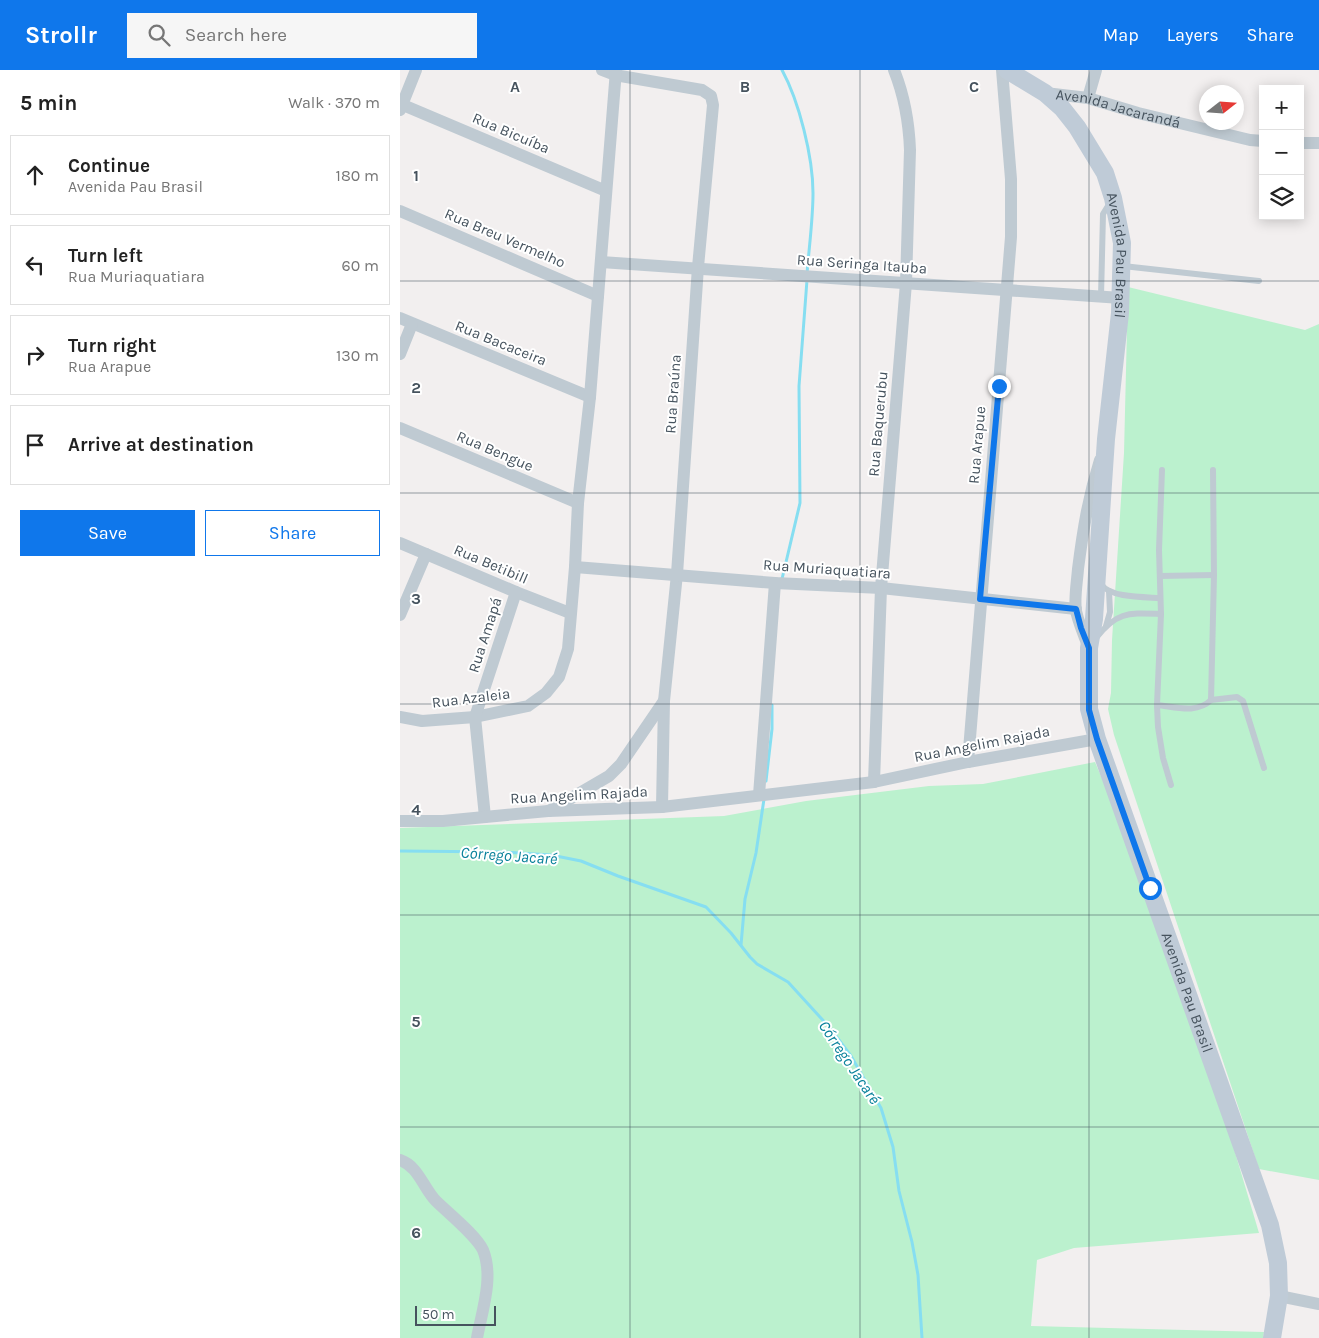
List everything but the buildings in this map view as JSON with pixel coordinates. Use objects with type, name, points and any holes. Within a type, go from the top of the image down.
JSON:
[{"type":"main road","name":"Avenida Jacarandá","points":[[1007,70],[1045,92]]},
{"type":"main road","name":"Avenida Pau Brasil","points":[[1045,92],[1077,126],[1105,173],[1113,198],[1122,243],[1120,313],[1106,439],[1094,619],[1089,648],[1089,710],[1097,739],[1270,1225],[1278,1263],[1279,1296],[1272,1338]]},
{"type":"street","points":[[401,108],[416,70]]},
{"type":"street","name":"Rua Braúna","points":[[602,70],[702,90],[710,96],[713,105],[698,267],[677,574],[664,701],[662,807]]},
{"type":"street","name":"Rua Baquerubu","points":[[874,782],[881,588],[906,283],[909,128],[898,79],[894,70]]},
{"type":"street","name":"Rua Arapue","points":[[968,762],[1011,237],[1011,179],[1002,70]]},
{"type":"street","points":[[1088,98],[1096,70]]},
{"type":"street","name":"Rua Azaleia","points":[[400,717],[422,721],[476,717],[528,706],[546,693],[558,677],[568,649],[570,613],[576,567],[578,503],[590,397],[616,73]]},
{"type":"street","name":"Avenida Jacarandá","points":[[1045,92],[1088,98],[1138,113],[1259,141]]},
{"type":"street","name":"Rua Bicuíba","points":[[401,108],[606,190]]},
{"type":"street","points":[[1304,143],[1319,143]]},
{"type":"street","name":"Rua Breu Vermelho","points":[[400,211],[598,296]]},
{"type":"street","name":"Rua Seringa Itauba","points":[[601,262],[698,267],[1121,298]]},
{"type":"street","name":"Rua Bacaceira","points":[[400,318],[590,397]]},
{"type":"street","points":[[400,354],[412,324]]},
{"type":"street","name":"Rua Bengue","points":[[400,428],[578,503]]},
{"type":"street","name":"Avenida Pau Brasil","points":[[1089,648],[1076,609],[1076,590],[1088,500],[1106,439]]},
{"type":"street","name":"Rua Betibill","points":[[400,543],[570,613]]},
{"type":"street","points":[[400,615],[426,554]]},
{"type":"street","name":"Rua Muriaquatiara","points":[[576,567],[781,583],[881,588],[1076,609]]},
{"type":"street","points":[[764,795],[781,583]]},
{"type":"street","name":"Rua Amapá","points":[[476,717],[516,592]]},
{"type":"street","points":[[548,811],[609,776],[621,764],[664,701]]},
{"type":"street","points":[[476,717],[485,817]]},
{"type":"street","name":"Rua Angelim Rajada","points":[[400,821],[443,821],[548,811],[662,807],[764,795],[874,782],[968,762],[1097,739]]},
{"type":"street","points":[[400,1160],[419,1175],[434,1198],[464,1227],[483,1250],[488,1270],[487,1288],[477,1338]]},
{"type":"street","points":[[1279,1296],[1319,1304]]},
{"type":"lane","points":[[1101,297],[1103,214],[1113,198]]},
{"type":"lane","points":[[1122,266],[1259,281]]},
{"type":"lane","points":[[1162,470],[1161,614],[1157,706],[1163,758],[1171,785]]},
{"type":"lane","points":[[1211,700],[1214,575],[1213,470]]},
{"type":"lane","points":[[1160,576],[1214,575]]},
{"type":"lane","points":[[1096,576],[1103,587],[1116,594],[1160,598]]},
{"type":"lane","points":[[1106,626],[1110,612],[1109,591]]},
{"type":"lane","points":[[1089,648],[1106,626],[1120,616],[1137,613],[1161,614]]},
{"type":"lane","points":[[1157,706],[1194,709],[1204,706],[1211,700],[1237,697],[1243,701],[1264,768]]},
{"type":"green space","points":[[1128,287],[1305,330],[1319,324],[1319,1180],[1259,1169],[1114,735],[1108,709],[1111,693],[1112,640],[1124,453]]},
{"type":"green space","points":[[1095,762],[1128,840],[1226,1122],[1259,1233],[1074,1248],[1037,1260],[1031,1326],[1264,1332],[1263,1338],[400,1338],[400,828],[724,816],[806,801],[929,786],[983,784]]},
{"type":"waterway","points":[[782,70],[799,113],[811,163],[813,203],[807,274]]},
{"type":"waterway","points":[[782,579],[800,503],[799,386],[807,280]]},
{"type":"waterway","points":[[766,781],[772,729],[772,705]]},
{"type":"waterway","points":[[741,945],[745,899],[756,853],[764,799]]},
{"type":"waterway","name":"Córrego Jacaré","points":[[400,851],[503,852],[551,855],[581,861],[706,907],[757,964],[788,982],[830,1028],[851,1056],[881,1108],[893,1147],[899,1191],[918,1275],[922,1338]]},
{"type":"route","points":[[999,386],[980,599],[1076,609],[1089,648],[1089,710],[1097,739],[1150,888]]}]
